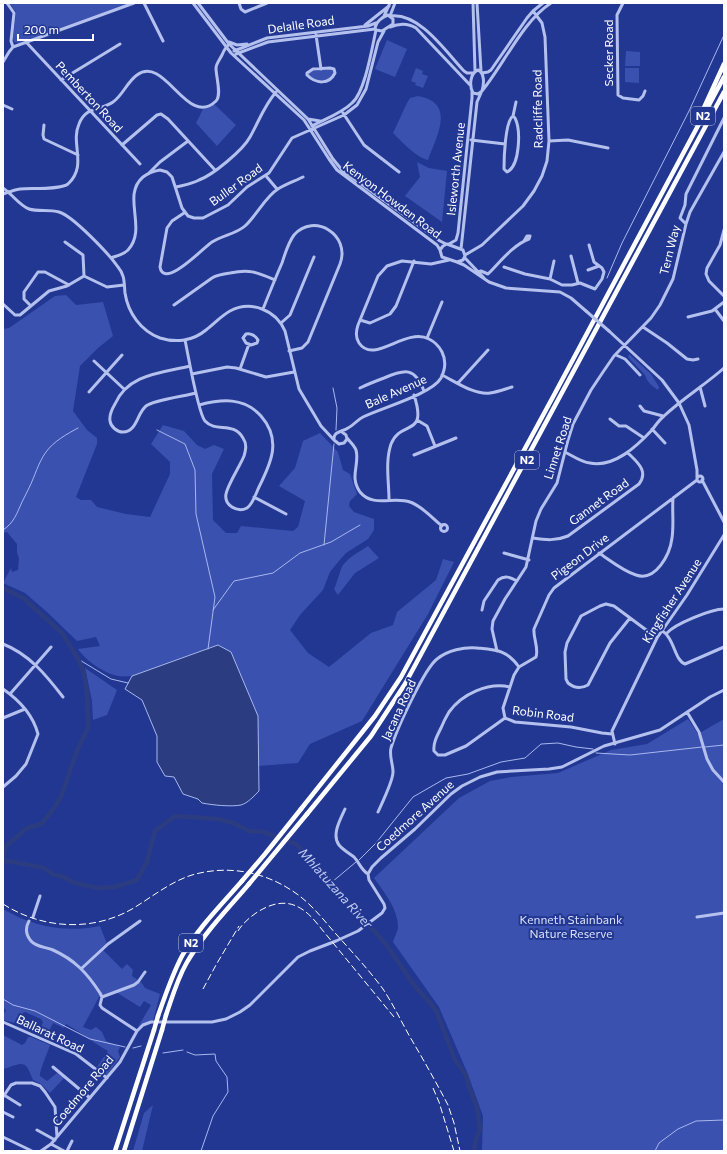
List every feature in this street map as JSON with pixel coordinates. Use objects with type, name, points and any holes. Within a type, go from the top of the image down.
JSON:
[{"type":"highway","points":[[682,156],[724,64]]},
{"type":"highway","name":"N2","points":[[115,1151],[158,1016],[173,975],[190,944],[212,915],[265,854],[375,716],[401,677],[724,77]]},
{"type":"highway","name":"N2","points":[[124,1151],[166,1015],[178,982],[195,949],[370,736],[405,684],[567,386],[724,92]]},
{"type":"street","points":[[7,3],[14,13],[11,41],[13,47]]},
{"type":"street","points":[[3,62],[13,47],[134,3]]},
{"type":"street","points":[[144,3],[163,41]]},
{"type":"street","name":"Kenyon Howden Road","points":[[193,3],[228,45],[319,135],[340,168],[405,216],[464,253]]},
{"type":"street","name":"Kenyon Howden Road","points":[[198,3],[225,40],[232,54],[308,119],[311,128],[335,168],[437,245],[444,258],[449,260]]},
{"type":"street","points":[[239,3],[241,9],[245,12],[267,3]]},
{"type":"street","points":[[390,16],[395,3]]},
{"type":"street","points":[[471,86],[474,72],[473,3]]},
{"type":"street","points":[[477,3],[483,83],[482,92]]},
{"type":"street","points":[[384,16],[405,18],[419,24],[467,73],[488,72],[491,70],[532,11],[543,3]]},
{"type":"street","points":[[472,91],[476,94],[482,92],[536,14],[551,3]]},
{"type":"street","name":"Secker Road","points":[[623,3],[618,15],[618,95],[623,98],[639,100],[645,91]]},
{"type":"street","points":[[311,128],[322,120],[352,104],[360,92],[376,30],[376,23],[384,16],[389,4]]},
{"type":"street","points":[[363,26],[389,4]]},
{"type":"street","name":"Radcliffe Road","points":[[464,253],[470,252],[485,243],[523,206],[538,184],[545,169],[550,141],[544,31],[540,19],[532,11]]},
{"type":"street","points":[[311,128],[322,125],[344,114],[354,108],[363,97],[378,42],[384,31],[394,22],[390,16]]},
{"type":"street","name":"Delalle Road","points":[[236,52],[268,42],[376,23]]},
{"type":"street","points":[[390,26],[396,24],[406,24],[416,28],[471,86]]},
{"type":"street","name":"Delalle Road","points":[[232,54],[267,38],[376,30],[381,32],[384,31]]},
{"type":"street","points":[[316,34],[321,68]]},
{"type":"street","name":"Pemberton Road","points":[[26,42],[140,164]]},
{"type":"street","points":[[61,80],[120,44]]},
{"type":"street","points":[[3,194],[20,189],[60,187],[67,185],[78,168],[76,132],[82,118],[89,111],[113,102],[137,75],[147,71],[152,72],[161,77],[188,100],[201,108],[212,103],[218,97],[216,67],[228,45],[251,44]]},
{"type":"street","points":[[244,60],[243,55],[245,50]]},
{"type":"street","points":[[321,68],[333,68],[335,71],[333,76],[328,80],[321,82],[314,81],[307,75],[310,70],[321,68]]},
{"type":"street","name":"Isleworth Avenue","points":[[440,252],[443,246],[456,240],[458,233],[472,98],[471,86]]},
{"type":"street","points":[[176,187],[200,180],[228,161],[246,143],[252,134],[262,111],[276,91]]},
{"type":"street","name":"Isleworth Avenue","points":[[464,253],[472,141],[477,102],[482,92]]},
{"type":"street","points":[[513,116],[517,122],[519,142],[513,165],[510,171],[507,172],[504,170],[506,144],[509,121],[513,116],[516,102]]},
{"type":"street","points":[[3,105],[12,108]]},
{"type":"street","points":[[341,111],[364,145],[399,172]]},
{"type":"street","points":[[122,145],[159,114],[165,117],[215,170]]},
{"type":"street","points":[[686,224],[680,218],[685,205],[686,194],[724,118]]},
{"type":"street","points":[[308,119],[322,120]]},
{"type":"street","points":[[44,125],[44,139],[78,155]]},
{"type":"street","points":[[319,135],[322,125]]},
{"type":"street","name":"Buller Road","points":[[184,212],[188,216],[200,218],[228,205],[247,187],[266,176],[273,169],[294,136],[311,128]]},
{"type":"street","points":[[468,140],[506,144]]},
{"type":"street","points":[[550,141],[568,140],[608,148]]},
{"type":"street","points":[[111,258],[124,253],[132,244],[137,224],[134,190],[139,182],[160,162],[188,141]]},
{"type":"street","name":"Tern Way","points":[[624,346],[643,327],[656,311],[670,286],[678,264],[686,224],[694,204],[724,152]]},
{"type":"street","points":[[148,174],[158,170],[164,171],[172,177],[179,202],[184,212],[172,221],[167,228],[160,267],[163,274],[169,274],[176,271],[205,247],[223,236],[236,232],[244,227],[277,190],[303,177]]},
{"type":"street","points":[[266,176],[277,190]]},
{"type":"street","points":[[3,188],[28,208],[58,211],[68,216],[78,224],[111,258],[122,272],[127,300],[131,311],[143,329],[153,335],[164,339],[177,341],[185,340],[200,335],[223,315],[236,308],[251,306],[263,309],[274,316],[281,323],[285,331],[294,372],[301,394],[324,430],[334,440],[339,444],[345,442],[352,444]]},
{"type":"street","points":[[368,194],[371,191]]},
{"type":"street","points":[[403,220],[405,216]]},
{"type":"street","points":[[263,309],[292,240],[296,234],[301,230],[313,226],[331,231],[338,238],[343,251],[342,260],[310,340],[305,347],[290,351]]},
{"type":"street","points":[[724,230],[720,245],[707,268],[706,274],[709,280],[724,296]]},
{"type":"street","points":[[478,272],[481,271],[488,274],[524,240]]},
{"type":"street","points":[[65,242],[83,255],[84,276]]},
{"type":"street","points":[[504,267],[525,274],[550,279],[562,285],[583,283],[595,288],[604,276],[603,270],[594,262],[589,245]]},
{"type":"street","points":[[428,263],[436,260],[440,252]]},
{"type":"street","points":[[457,262],[461,261],[464,253]]},
{"type":"street","points":[[464,253],[478,272],[494,284]]},
{"type":"street","points":[[571,256],[578,283]]},
{"type":"street","points":[[281,323],[290,315],[314,258]]},
{"type":"street","points":[[442,302],[427,338],[412,336],[378,350],[369,350],[361,345],[357,338],[356,330],[375,283],[382,270],[395,262],[402,261],[428,263],[449,260],[457,262],[484,280],[494,284],[513,289],[560,292],[571,298],[662,380],[679,403],[689,425],[699,479],[704,485],[724,521]]},
{"type":"street","points":[[550,279],[554,261]]},
{"type":"street","points":[[360,320],[370,323],[392,312],[396,306],[414,262]]},
{"type":"street","points":[[588,270],[599,266]]},
{"type":"street","points":[[174,305],[218,275],[246,270],[256,272],[275,280]]},
{"type":"street","points":[[31,306],[23,295],[38,272],[45,272],[69,285]]},
{"type":"street","points":[[84,276],[106,287],[124,285]]},
{"type":"street","points":[[3,304],[15,315],[19,316],[48,291],[69,285],[84,276]]},
{"type":"street","points":[[560,292],[562,285]]},
{"type":"street","points":[[688,317],[716,309],[724,302]]},
{"type":"street","points":[[716,309],[724,321]]},
{"type":"street","points":[[643,327],[687,359],[693,360],[698,358]]},
{"type":"street","points":[[248,334],[255,336],[258,340],[256,344],[249,344],[244,341],[243,338],[248,334]]},
{"type":"street","name":"Bale Avenue","points":[[342,432],[364,417],[434,386],[442,375],[445,364],[443,354],[436,343],[427,338]]},
{"type":"street","points":[[185,340],[196,393],[199,405],[203,418],[208,423],[216,427],[236,430],[245,441],[246,450],[244,456],[226,492],[228,504],[233,508],[243,509],[248,506],[254,497],[273,457],[273,445],[268,426],[258,412],[245,404],[223,400],[199,405]]},
{"type":"street","points":[[240,369],[249,344]]},
{"type":"street","name":"Linnet Road","points":[[497,651],[492,629],[493,621],[529,560],[536,521],[541,509],[557,483],[573,424],[591,390],[624,346]]},
{"type":"street","points":[[458,383],[488,350]]},
{"type":"street","points":[[89,392],[122,355]]},
{"type":"street","points":[[616,355],[625,360],[640,375]]},
{"type":"street","points":[[94,361],[124,389]]},
{"type":"street","points":[[190,366],[142,378],[124,389],[118,397],[110,418],[112,427],[124,432],[132,429],[142,411],[148,405],[196,393]]},
{"type":"street","points":[[192,374],[227,367],[240,369],[266,377],[294,372]]},
{"type":"street","points":[[565,452],[592,464],[609,462],[628,453],[652,430],[663,416],[724,368]]},
{"type":"street","points":[[360,388],[396,372],[406,371],[414,374],[424,391]]},
{"type":"street","points":[[442,375],[476,391],[485,393],[493,393],[512,387]]},
{"type":"street","points":[[700,387],[705,406]]},
{"type":"street","points":[[389,500],[388,459],[392,443],[396,435],[411,427],[417,420],[418,408],[414,395]]},
{"type":"street","points":[[640,406],[644,411],[663,416]]},
{"type":"street","points":[[610,419],[619,426],[626,426],[644,438]]},
{"type":"street","points":[[417,420],[427,426],[435,446]]},
{"type":"street","points":[[345,442],[350,427]]},
{"type":"street","points":[[324,430],[342,432],[352,444],[356,454],[354,477],[357,487],[361,492],[372,500],[403,500],[410,502],[417,505],[442,526]]},
{"type":"street","points":[[652,430],[665,443]]},
{"type":"street","points":[[334,440],[334,435],[337,432]]},
{"type":"street","points":[[414,455],[456,438]]},
{"type":"street","name":"Gannet Road","points":[[533,538],[558,540],[568,536],[640,484],[644,476],[643,470],[628,453]]},
{"type":"street","name":"Pigeon Drive","points":[[519,667],[536,657],[537,653],[534,629],[552,591],[599,553],[699,479]]},
{"type":"street","points":[[254,497],[286,514]]},
{"type":"street","points":[[599,553],[636,575],[647,576],[656,571],[664,560],[671,542],[673,498]]},
{"type":"street","name":"Kingfisher Avenue","points":[[612,734],[615,724],[657,638],[688,595],[724,535]]},
{"type":"street","points":[[504,553],[529,560]]},
{"type":"street","points":[[482,610],[484,601],[498,580],[508,577],[517,581]]},
{"type":"street","points":[[630,618],[610,643],[588,685],[585,687],[576,687],[568,683],[566,679],[565,648],[581,616],[600,606],[610,604],[620,610],[657,638]]},
{"type":"street","points":[[667,634],[674,627],[712,611],[724,609]]},
{"type":"street","points":[[662,630],[667,634],[682,664],[724,647]]},
{"type":"street","points":[[3,644],[37,664],[62,697]]},
{"type":"street","points":[[10,694],[51,647]]},
{"type":"street","name":"Jacana Road","points":[[378,812],[393,774],[390,754],[392,744],[406,712],[432,664],[446,654],[465,648],[497,651]]},
{"type":"street","points":[[497,651],[510,656],[519,667]]},
{"type":"street","name":"Robin Road","points":[[519,667],[514,674],[503,708],[505,718],[515,722],[571,727],[612,734]]},
{"type":"street","points":[[505,718],[466,746],[442,756],[434,752],[434,742],[446,717],[450,711],[469,694],[487,688],[502,686],[510,687]]},
{"type":"street","points":[[3,689],[25,709],[34,723],[38,737],[26,764],[21,771],[3,787]]},
{"type":"street","name":"Coedmore Avenue","points":[[368,874],[372,867],[462,786],[480,777],[496,772],[549,769],[562,766],[604,746],[660,730],[710,696],[724,690]]},
{"type":"street","points":[[3,718],[25,709]]},
{"type":"street","points":[[687,712],[699,732],[707,759],[713,770],[724,782]]},
{"type":"street","points":[[612,734],[615,744]]},
{"type":"street","points":[[29,922],[26,928],[32,943],[62,954],[82,968],[98,988],[102,997],[100,1003],[102,1008],[137,1031],[143,1025],[152,1022],[212,1022],[226,1019],[250,1005],[298,957],[336,942],[362,928],[382,913],[385,908],[369,880],[368,874],[353,856],[337,842],[337,830],[345,809]]},
{"type":"street","points":[[32,917],[40,896]]},
{"type":"street","points":[[698,917],[724,912]]},
{"type":"street","points":[[82,968],[103,948],[140,921]]},
{"type":"street","points":[[102,997],[134,985],[145,972]]},
{"type":"street","name":"Ballarat Road","points":[[3,1022],[76,1054],[107,1078]]},
{"type":"street","name":"Coedmore Road","points":[[41,1151],[56,1139],[120,1062],[137,1031]]},
{"type":"street","points":[[53,1066],[90,1098]]},
{"type":"street","points":[[20,1105],[4,1096],[11,1085],[16,1083],[32,1083],[43,1089],[55,1107],[56,1139],[37,1130]]},
{"type":"street","points":[[3,1112],[13,1116]]},
{"type":"street","points":[[3,1137],[32,1151]]},
{"type":"street","points":[[67,1151],[72,1141]]},
{"type":"street","points":[[51,1144],[64,1151]]},
{"type":"green space","points":[[9,3],[130,3],[18,43],[14,42],[13,38],[16,12]]},
{"type":"green space","points":[[387,40],[407,49],[395,77],[375,69]]},
{"type":"green space","points":[[626,51],[640,52],[640,66],[625,66]]},
{"type":"green space","points":[[416,68],[423,71],[422,74],[428,76],[423,88],[415,85],[416,83],[411,81]]},
{"type":"green space","points":[[625,68],[639,68],[639,83],[625,82]]},
{"type":"green space","points":[[332,69],[334,73],[328,79],[322,81],[311,77],[308,74],[311,71]]},
{"type":"green space","points":[[418,96],[430,100],[437,106],[440,113],[441,122],[439,131],[428,160],[414,153],[393,133],[410,98]]},
{"type":"green space","points":[[214,104],[236,125],[217,146],[196,123],[203,109]]},
{"type":"green space","points":[[417,162],[429,168],[447,171],[442,222],[405,196],[420,177]]},
{"type":"green space","points":[[66,295],[76,305],[103,302],[113,336],[98,348],[80,366],[73,411],[87,430],[97,438],[97,444],[76,497],[81,500],[91,500],[97,507],[126,514],[150,517],[170,474],[170,462],[151,444],[163,425],[184,431],[197,445],[205,449],[214,445],[224,449],[212,474],[213,520],[226,533],[237,533],[241,526],[293,531],[298,527],[305,501],[279,486],[295,468],[303,441],[320,433],[338,452],[343,470],[350,474],[357,494],[350,501],[349,506],[354,512],[374,519],[374,530],[368,539],[346,553],[338,562],[330,572],[323,590],[300,615],[290,630],[308,653],[329,667],[371,633],[393,625],[397,612],[436,580],[443,559],[454,562],[428,614],[362,721],[310,744],[298,763],[258,766],[258,716],[218,645],[132,676],[113,674],[90,662],[78,649],[100,646],[96,637],[77,641],[25,593],[3,583],[11,568],[12,572],[18,570],[19,559],[17,544],[7,532],[3,533],[3,329],[9,328],[55,296]]},
{"type":"green space","points":[[629,354],[651,374],[659,387],[658,390],[650,384],[645,375],[628,357]]},
{"type":"green space","points":[[368,546],[379,558],[355,573],[338,595],[334,589],[343,565],[351,557]]},
{"type":"green space","points":[[85,668],[117,690],[107,715],[93,720],[92,701]]},
{"type":"green space","name":"Kenneth Stainbank Nature Reserve","points":[[688,719],[698,734],[724,719],[724,1151],[482,1151],[483,1116],[467,1072],[439,1007],[393,942],[398,927],[396,914],[390,901],[374,878],[459,798],[490,781],[511,777],[558,773],[611,750],[647,744]]},
{"type":"green space","points":[[3,909],[26,920],[50,927],[74,929],[100,926],[107,944],[102,949],[122,969],[127,964],[133,970],[132,976],[141,982],[145,988],[160,994],[153,1021],[139,1027],[151,1005],[144,1001],[140,1007],[114,991],[99,997],[83,1027],[91,1030],[96,1027],[102,1032],[106,1041],[120,1047],[118,1051],[120,1057],[107,1075],[97,1067],[108,1051],[66,1024],[64,1028],[53,1023],[45,1037],[39,1033],[43,1022],[41,1019],[25,1012],[23,1013],[19,1024],[3,1020],[3,1015],[6,1010],[3,1008]]},
{"type":"green space","points":[[3,1035],[22,1045],[28,1037],[31,1037],[50,1045],[40,1076],[47,1081],[57,1073],[64,1078],[50,1093],[41,1084],[33,1080],[28,1068],[25,1065],[19,1064],[3,1069]]},
{"type":"green space","points":[[153,1105],[142,1151],[133,1151],[144,1113]]},
{"type":"shaded area","points":[[218,645],[231,652],[258,716],[259,791],[246,803],[237,806],[222,806],[202,803],[198,799],[183,794],[174,777],[165,776],[157,762],[157,736],[142,700],[125,689],[132,676]]},
{"type":"waterway","points":[[607,278],[622,243],[689,111],[724,35]]},
{"type":"waterway","points":[[333,388],[337,408],[336,430]]},
{"type":"waterway","points":[[3,530],[15,518],[46,452],[57,441],[78,428]]},
{"type":"waterway","points":[[157,430],[185,444],[195,470],[196,514],[215,597],[208,649]]},
{"type":"waterway","points":[[324,545],[334,444]]},
{"type":"waterway","points":[[213,610],[234,581],[273,573],[300,553],[331,542],[360,525]]},
{"type":"waterway","name":"Mhlatuzana River","points":[[3,588],[23,598],[62,633],[78,659],[84,673],[87,692],[88,721],[88,728],[77,751],[61,797],[41,824],[27,828],[5,847],[3,859],[5,861],[44,868],[54,875],[61,876],[75,883],[98,888],[115,887],[137,880],[147,862],[155,831],[175,816],[218,819],[234,823],[249,831],[263,832],[297,845],[329,877],[355,910],[385,943],[414,985],[436,1010],[455,1060],[466,1075],[477,1107],[480,1129],[474,1151]]},
{"type":"waterway","points":[[78,659],[111,679],[128,683]]},
{"type":"waterway","points":[[359,860],[376,843],[413,797],[446,778],[468,774],[501,762],[525,758],[541,744],[558,743],[593,749]]},
{"type":"waterway","points":[[705,747],[724,745]]},
{"type":"waterway","points":[[596,753],[630,755],[702,747]]},
{"type":"waterway","points":[[332,882],[356,862]]},
{"type":"waterway","points":[[3,999],[13,1005],[35,1011],[90,1039],[125,1047]]},
{"type":"waterway","points":[[133,1048],[141,1046]]},
{"type":"waterway","points":[[163,1053],[183,1050]]},
{"type":"waterway","points":[[187,1052],[195,1055],[215,1054],[216,1061],[227,1077],[228,1092],[213,1116],[201,1151]]},
{"type":"waterway","points":[[655,1151],[659,1143],[678,1129],[696,1121],[724,1120]]},
{"type":"railway","points":[[3,904],[34,919],[50,923],[84,924],[117,916],[132,909],[176,882],[192,875],[205,872],[231,870],[256,874],[280,883],[298,894],[315,910],[383,989],[448,1105],[454,1123],[460,1151]]},
{"type":"railway","points":[[238,931],[253,915],[264,908],[280,903],[294,905],[308,914],[315,921],[394,1017]]},
{"type":"railway","points":[[203,989],[239,926]]},
{"type":"railway","points":[[433,1088],[439,1102],[454,1151]]}]
